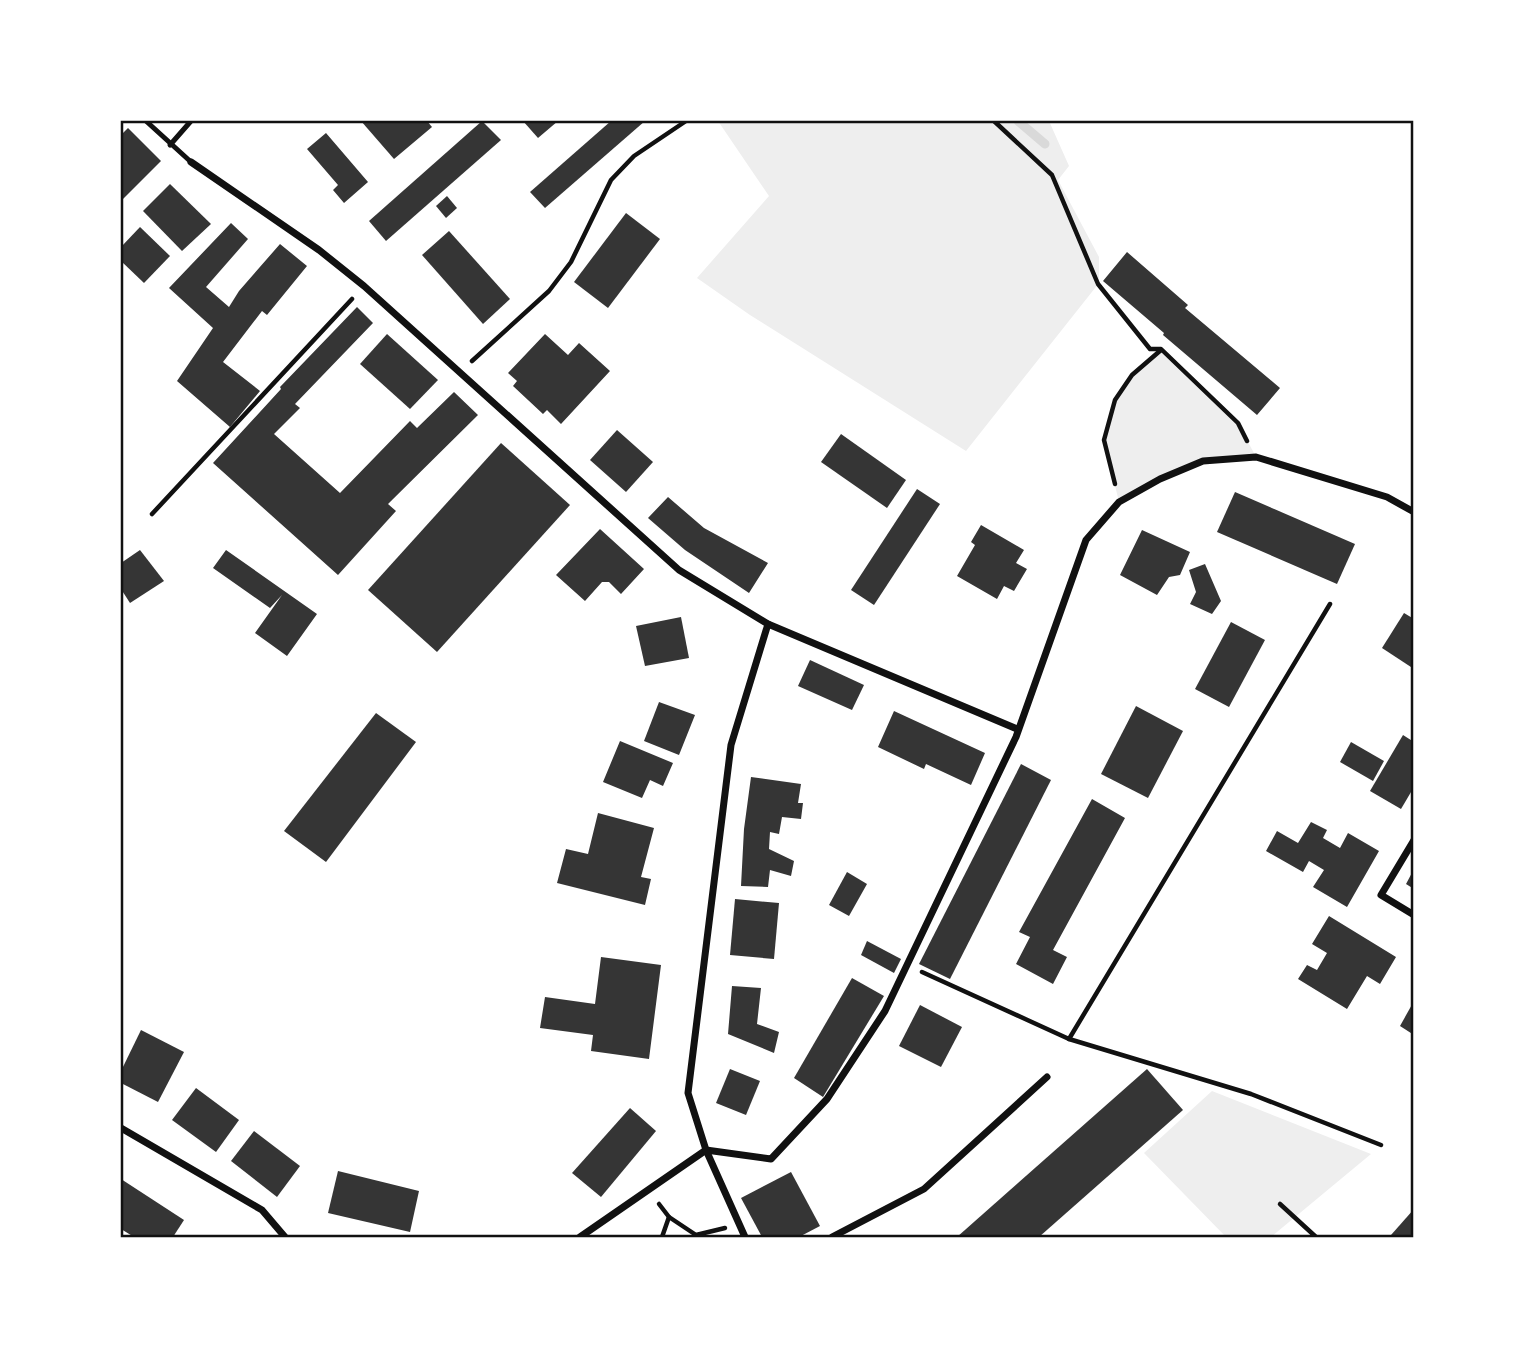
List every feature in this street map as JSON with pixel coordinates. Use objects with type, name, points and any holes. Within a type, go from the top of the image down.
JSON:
[{"type":"street","points":[[191,162],[319,250],[364,286],[680,570],[768,624],[1016,733]]},
{"type":"street","points":[[580,1237],[706,1150],[771,1159],[827,1099],[885,1011],[1016,733],[1086,540],[1119,502],[1160,479],[1203,461],[1256,457],[1387,497],[1414,512]]},
{"type":"street","points":[[745,1237],[706,1150],[688,1093],[731,745],[768,624]]},
{"type":"street","points":[[1414,840],[1381,895],[1414,915]]},
{"type":"street","points":[[832,1237],[924,1189],[1047,1077]]},
{"type":"street","points":[[121,1128],[262,1210],[285,1237]]},
{"type":"lane","points":[[146,121],[191,162]]},
{"type":"lane","points":[[170,145],[191,121]]},
{"type":"path","points":[[459,372],[549,291],[570,262],[611,180],[634,156],[686,121]]},
{"type":"path","points":[[994,121],[1052,175],[1098,284],[1150,349],[1161,349],[1238,424],[1256,457]]},
{"type":"path","points":[[152,514],[364,286]]},
{"type":"path","points":[[1119,502],[1104,440],[1115,400],[1132,375],[1161,349]]},
{"type":"path","points":[[1069,1039],[1330,604]]},
{"type":"path","points":[[906,965],[1069,1039],[1251,1094],[1381,1145]]},
{"type":"path","points":[[1280,1204],[1316,1237]]},
{"type":"path","points":[[662,1237],[669,1217],[696,1236],[739,1224]]},
{"type":"shaded area","points":[[718,121],[1049,121],[1069,166],[1058,180],[1099,257],[1099,283],[966,451],[750,315],[697,278],[769,196]]},
{"type":"shaded area","points":[[1161,349],[1238,423],[1256,457],[1201,461],[1119,502],[1104,440],[1115,400],[1132,375]]},
{"type":"shaded area","points":[[1212,1091],[1371,1154],[1271,1237],[1226,1237],[1144,1153]]},
{"type":"building","points":[[361,121],[427,121],[432,127],[394,159]]},
{"type":"building","points":[[482,121],[501,140],[386,241],[369,221]]},
{"type":"building","points":[[523,121],[558,121],[538,138]]},
{"type":"building","points":[[611,121],[645,121],[545,208],[530,192]]},
{"type":"building","points":[[128,128],[161,161],[121,201],[121,135]]},
{"type":"building","points":[[326,133],[368,182],[344,203],[333,190],[338,185],[307,149]]},
{"type":"building","points":[[170,184],[211,224],[182,251],[143,211]]},
{"type":"building","points":[[447,196],[457,208],[446,218],[436,206]]},
{"type":"building","points":[[626,213],[660,239],[608,308],[574,282]]},
{"type":"building","points":[[231,223],[248,239],[206,287],[229,307],[239,291],[280,244],[307,266],[267,315],[262,311],[223,362],[260,391],[230,427],[177,381],[213,328],[169,288]]},
{"type":"building","points":[[140,227],[170,256],[144,283],[121,261],[121,247]]},
{"type":"building","points":[[449,231],[510,299],[483,324],[422,255]]},
{"type":"building","points":[[1127,252],[1188,305],[1185,308],[1280,388],[1257,415],[1103,281]]},
{"type":"building","points":[[357,307],[373,323],[295,404],[300,408],[274,434],[340,493],[410,421],[417,428],[454,392],[478,415],[388,504],[396,511],[338,575],[213,463],[280,387]]},
{"type":"building","points":[[387,334],[438,380],[410,409],[360,364]]},
{"type":"building","points":[[545,334],[568,355],[579,343],[610,371],[561,424],[547,410],[543,414],[513,386],[517,381],[508,373]]},
{"type":"building","points":[[617,430],[653,462],[626,492],[590,460]]},
{"type":"building","points":[[841,434],[906,480],[887,508],[821,462]]},
{"type":"building","points":[[501,443],[570,505],[437,652],[368,590]]},
{"type":"building","points":[[917,489],[940,504],[874,605],[851,590]]},
{"type":"building","points":[[1235,492],[1355,544],[1337,584],[1217,532]]},
{"type":"building","points":[[668,497],[704,528],[768,563],[749,593],[685,550],[648,518]]},
{"type":"building","points":[[981,525],[1024,550],[1016,563],[1027,569],[1014,591],[1004,586],[997,599],[957,576],[975,545],[971,542]]},
{"type":"building","points":[[600,529],[644,569],[621,594],[609,582],[602,582],[585,601],[556,575]]},
{"type":"building","points":[[1142,530],[1190,552],[1180,575],[1169,577],[1157,595],[1120,575]]},
{"type":"building","points":[[140,550],[164,581],[130,603],[121,589],[121,563]]},
{"type":"building","points":[[226,550],[317,614],[287,656],[255,633],[282,595],[270,608],[213,568]]},
{"type":"building","points":[[1205,564],[1221,601],[1212,614],[1190,604],[1196,592],[1189,570]]},
{"type":"building","points":[[1404,613],[1414,619],[1414,669],[1382,648]]},
{"type":"building","points":[[681,617],[689,658],[645,666],[636,626]]},
{"type":"building","points":[[1231,622],[1265,640],[1229,707],[1195,689]]},
{"type":"building","points":[[810,660],[864,685],[852,710],[798,686]]},
{"type":"building","points":[[659,702],[695,715],[679,755],[644,741]]},
{"type":"building","points":[[1136,706],[1183,731],[1148,798],[1101,774]]},
{"type":"building","points":[[894,711],[985,753],[971,785],[926,764],[924,769],[878,747]]},
{"type":"building","points":[[376,713],[416,742],[326,862],[284,831]]},
{"type":"building","points":[[1403,735],[1414,742],[1414,787],[1401,809],[1370,791]]},
{"type":"building","points":[[620,741],[673,763],[663,786],[650,780],[642,798],[603,782]]},
{"type":"building","points":[[1351,742],[1384,761],[1373,781],[1340,762]]},
{"type":"building","points":[[1021,764],[1051,780],[950,979],[919,964]]},
{"type":"building","points":[[751,777],[801,784],[798,803],[803,803],[801,819],[782,817],[779,834],[770,832],[769,849],[794,861],[791,876],[770,870],[768,887],[741,886],[744,829]]},
{"type":"building","points":[[1092,799],[1125,818],[1053,950],[1067,957],[1053,984],[1016,964],[1030,937],[1019,932]]},
{"type":"building","points":[[598,813],[654,828],[641,877],[651,879],[645,905],[557,883],[566,849],[588,854]]},
{"type":"building","points":[[1311,822],[1327,830],[1323,838],[1340,848],[1348,833],[1379,851],[1347,907],[1313,887],[1324,870],[1309,861],[1303,872],[1266,851],[1277,831],[1298,843]]},
{"type":"building","points":[[1414,869],[1414,889],[1406,884]]},
{"type":"building","points":[[847,872],[867,884],[849,916],[829,905]]},
{"type":"building","points":[[735,899],[779,903],[774,959],[730,955]]},
{"type":"building","points":[[1329,916],[1396,957],[1380,984],[1367,976],[1347,1009],[1298,979],[1307,965],[1317,970],[1327,953],[1312,944]]},
{"type":"building","points":[[867,941],[901,959],[894,973],[861,955]]},
{"type":"building","points":[[601,957],[661,965],[649,1059],[591,1051],[593,1035],[540,1028],[545,997],[595,1004]]},
{"type":"building","points":[[852,978],[884,996],[823,1097],[794,1078]]},
{"type":"building","points":[[732,986],[761,988],[757,1024],[779,1032],[774,1053],[728,1034]]},
{"type":"building","points":[[1414,1001],[1414,1035],[1400,1026]]},
{"type":"building","points":[[920,1005],[962,1027],[941,1067],[899,1046]]},
{"type":"building","points":[[141,1030],[184,1052],[158,1102],[121,1083],[121,1071]]},
{"type":"building","points":[[730,1069],[760,1081],[746,1115],[716,1103]]},
{"type":"building","points":[[1147,1069],[1183,1110],[1039,1237],[957,1237]]},
{"type":"building","points":[[196,1088],[239,1120],[216,1152],[172,1120]]},
{"type":"building","points":[[630,1108],[656,1131],[601,1197],[572,1173]]},
{"type":"building","points":[[254,1131],[300,1166],[277,1197],[231,1161]]},
{"type":"building","points":[[338,1171],[419,1191],[410,1232],[328,1213]]},
{"type":"building","points":[[791,1172],[820,1226],[799,1237],[762,1237],[741,1198]]},
{"type":"building","points":[[121,1179],[184,1220],[173,1237],[134,1237],[121,1229]]},
{"type":"building","points":[[1414,1209],[1414,1237],[1393,1237],[1391,1235]]},
{"type":"waterway","points":[[1018,121],[1045,144]]}]
